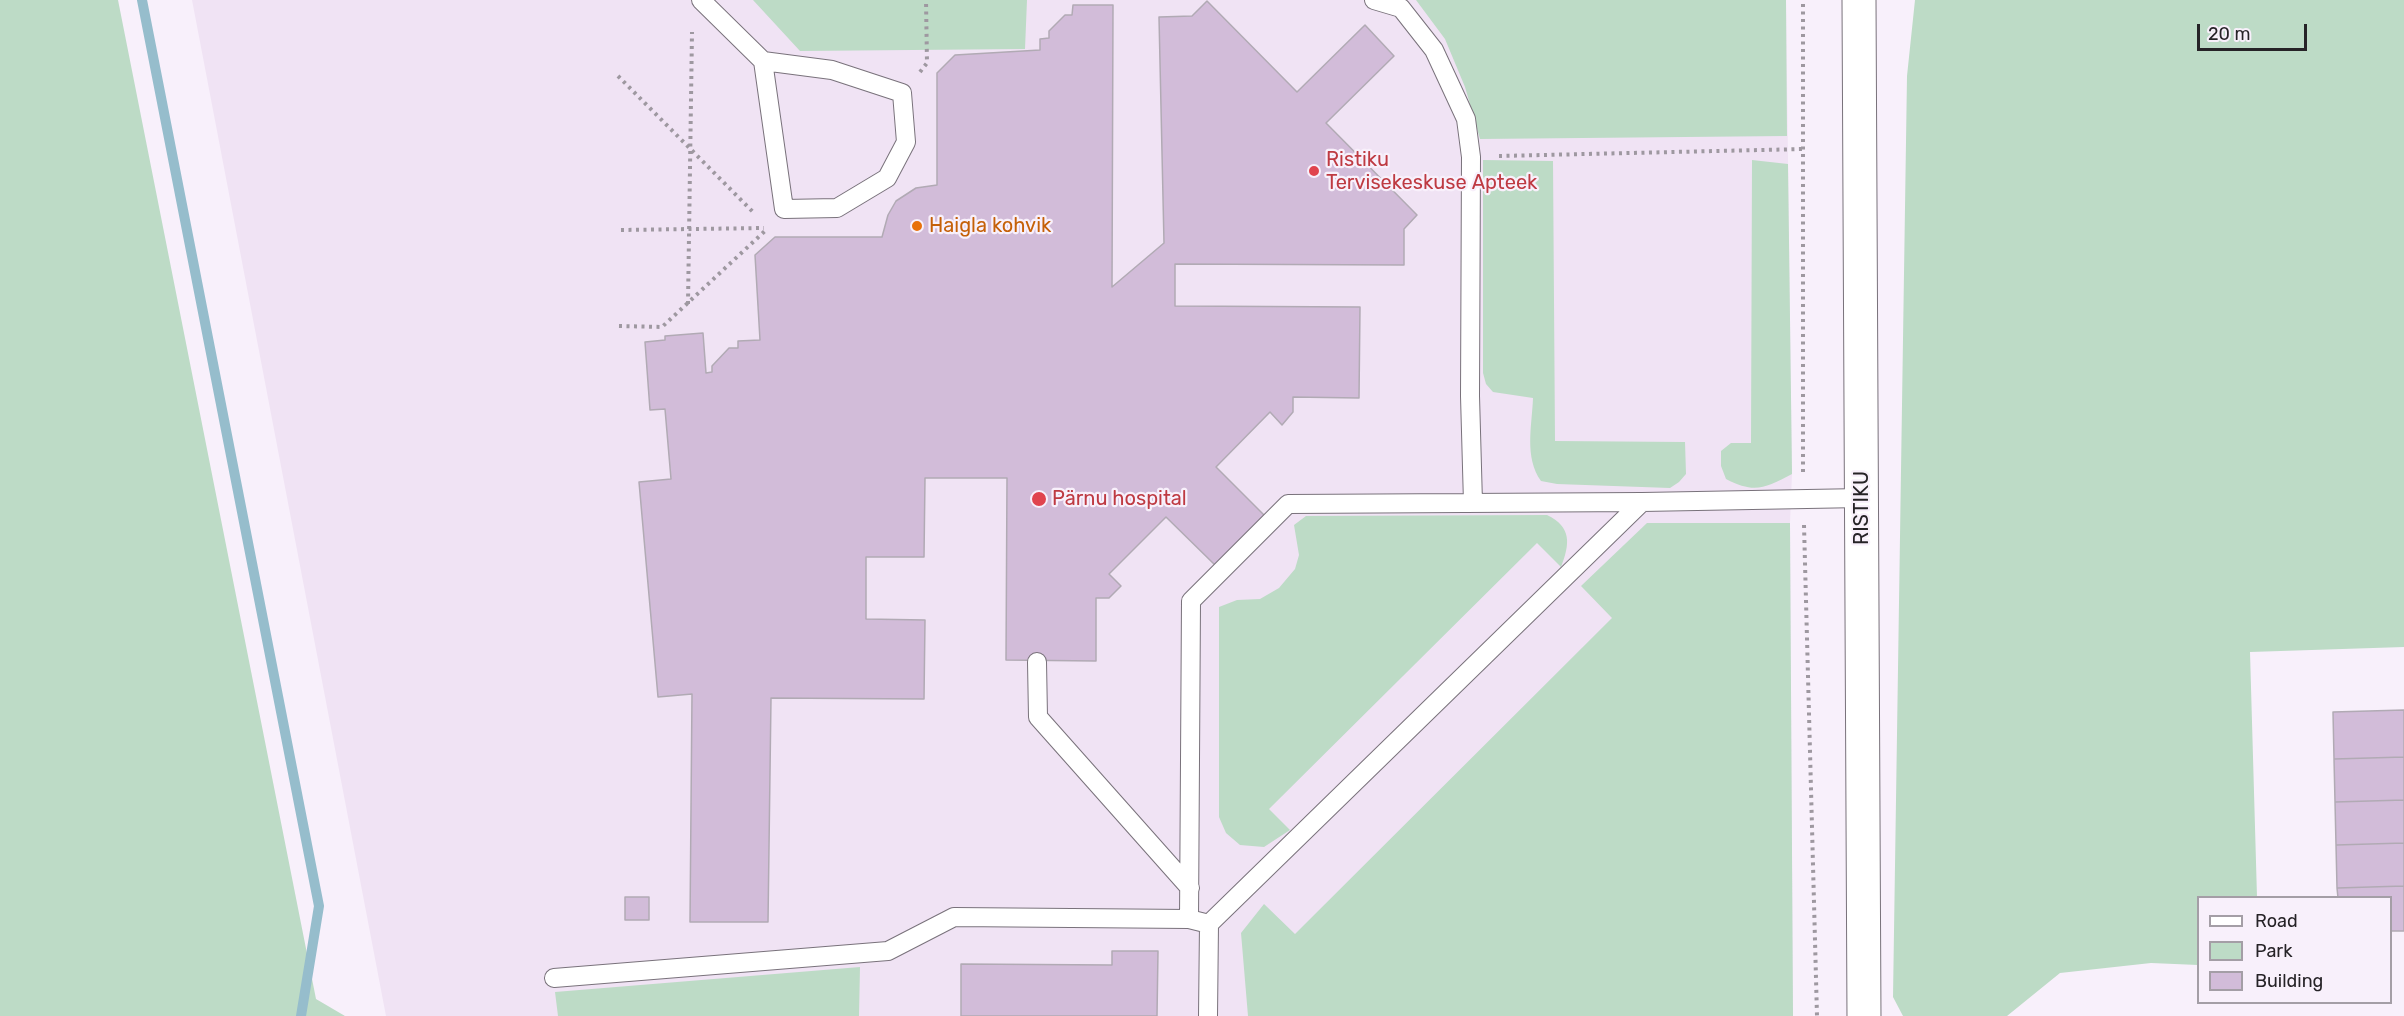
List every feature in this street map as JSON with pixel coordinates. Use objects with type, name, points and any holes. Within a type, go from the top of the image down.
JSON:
[{"type":"street","name":"RISTIKU","points":[[1858,0],[1864,1016]]},
{"type":"lane","points":[[701,0],[763,61],[832,70],[902,93],[906,142],[887,178],[837,208],[784,209],[763,61]]},
{"type":"lane","points":[[1374,0],[1401,8],[1434,50],[1466,119],[1471,157],[1470,396],[1473,503]]},
{"type":"lane","points":[[1190,920],[1191,601],[1288,504],[1862,498]]},
{"type":"lane","points":[[1208,1016],[1209,924],[1642,502]]},
{"type":"lane","points":[[1036,662],[1038,717],[1190,888]]},
{"type":"lane","points":[[554,978],[888,951],[954,917],[1190,920],[1209,924]]},
{"type":"path","points":[[902,93],[927,63],[926,0]]},
{"type":"path","points":[[688,304],[692,23]]},
{"type":"path","points":[[618,76],[692,148],[768,228]]},
{"type":"path","points":[[1471,157],[1804,149]]},
{"type":"path","points":[[621,230],[768,228]]},
{"type":"path","points":[[619,326],[662,327],[768,228]]},
{"type":"shaded area","name":"Pärnu hospital","points":[[192,0],[1786,0],[1792,474],[1790,523],[1793,1016],[386,1016]]},
{"type":"green space","points":[[0,0],[118,0],[316,999],[345,1016],[0,1016]]},
{"type":"green space","points":[[753,0],[1027,0],[1025,49],[800,51]]},
{"type":"green space","points":[[1416,0],[1786,0],[1787,136],[1480,139],[1465,87],[1445,39]]},
{"type":"green space","points":[[1915,0],[2404,0],[2404,647],[2250,652],[2257,896],[2197,896],[2197,965],[2151,963],[2060,973],[2007,1016],[1903,1016],[1893,997],[1907,76]]},
{"type":"green space","points":[[1483,160],[1553,161],[1555,441],[1685,442],[1686,474],[1670,488],[1557,484],[1541,481],[1532,462],[1531,452],[1533,398],[1493,392],[1486,384],[1483,373]]},
{"type":"green space","points":[[1752,160],[1788,164],[1792,474],[1767,486],[1753,488],[1726,479],[1721,466],[1721,451],[1731,443],[1751,443]]},
{"type":"green space","points":[[1547,515],[1561,525],[1567,537],[1561,567],[1537,543],[1269,809],[1290,830],[1264,847],[1240,845],[1226,833],[1219,817],[1219,607],[1237,600],[1260,599],[1279,588],[1295,569],[1299,555],[1294,525],[1306,516]]},
{"type":"green space","points":[[1647,523],[1790,523],[1793,1016],[1248,1016],[1241,933],[1264,904],[1295,934],[1612,618],[1581,586]]},
{"type":"green space","points":[[860,967],[859,1016],[558,1016],[555,992]]},
{"type":"building","name":"Pärnu hospital","points":[[1207,1],[1297,92],[1365,25],[1394,56],[1326,123],[1417,215],[1404,229],[1404,265],[1175,264],[1175,306],[1360,307],[1359,398],[1293,397],[1293,412],[1282,425],[1270,412],[1216,467],[1265,516],[1216,566],[1166,517],[1109,574],[1121,586],[1109,598],[1096,598],[1096,661],[1006,660],[1007,478],[925,478],[924,557],[866,557],[866,619],[925,620],[924,699],[771,698],[768,922],[690,922],[692,694],[658,697],[639,482],[671,479],[665,409],[650,410],[645,342],[665,340],[665,336],[703,333],[706,373],[712,372],[712,366],[729,348],[738,348],[738,341],[760,340],[755,255],[775,237],[882,237],[888,215],[896,201],[916,188],[937,185],[937,73],[955,55],[1040,50],[1040,39],[1049,38],[1049,31],[1065,15],[1072,15],[1073,5],[1113,5],[1112,287],[1164,243],[1159,17],[1192,16]]},
{"type":"building","points":[[2404,710],[2404,757],[2334,759],[2333,712]]},
{"type":"building","points":[[2404,757],[2404,800],[2335,802],[2334,759]]},
{"type":"building","points":[[2404,800],[2404,843],[2336,845],[2335,802]]},
{"type":"building","points":[[2404,843],[2404,886],[2337,888],[2336,845]]},
{"type":"building","points":[[2404,886],[2404,931],[2392,931],[2392,896],[2338,896],[2337,888]]},
{"type":"building","points":[[625,897],[649,897],[649,920],[625,920]]},
{"type":"building","points":[[1112,951],[1158,951],[1157,1016],[961,1016],[961,964],[1112,965]]},
{"type":"waterway","points":[[142,0],[319,906],[301,1016]]},
{"type":"place","name":"Ristiku Tervisekeskuse Apteek","points":[[1314,171]]},
{"type":"place","name":"Haigla kohvik","points":[[917,226]]},
{"type":"place","name":"Pärnu hospital","points":[[1039,499]]}]
